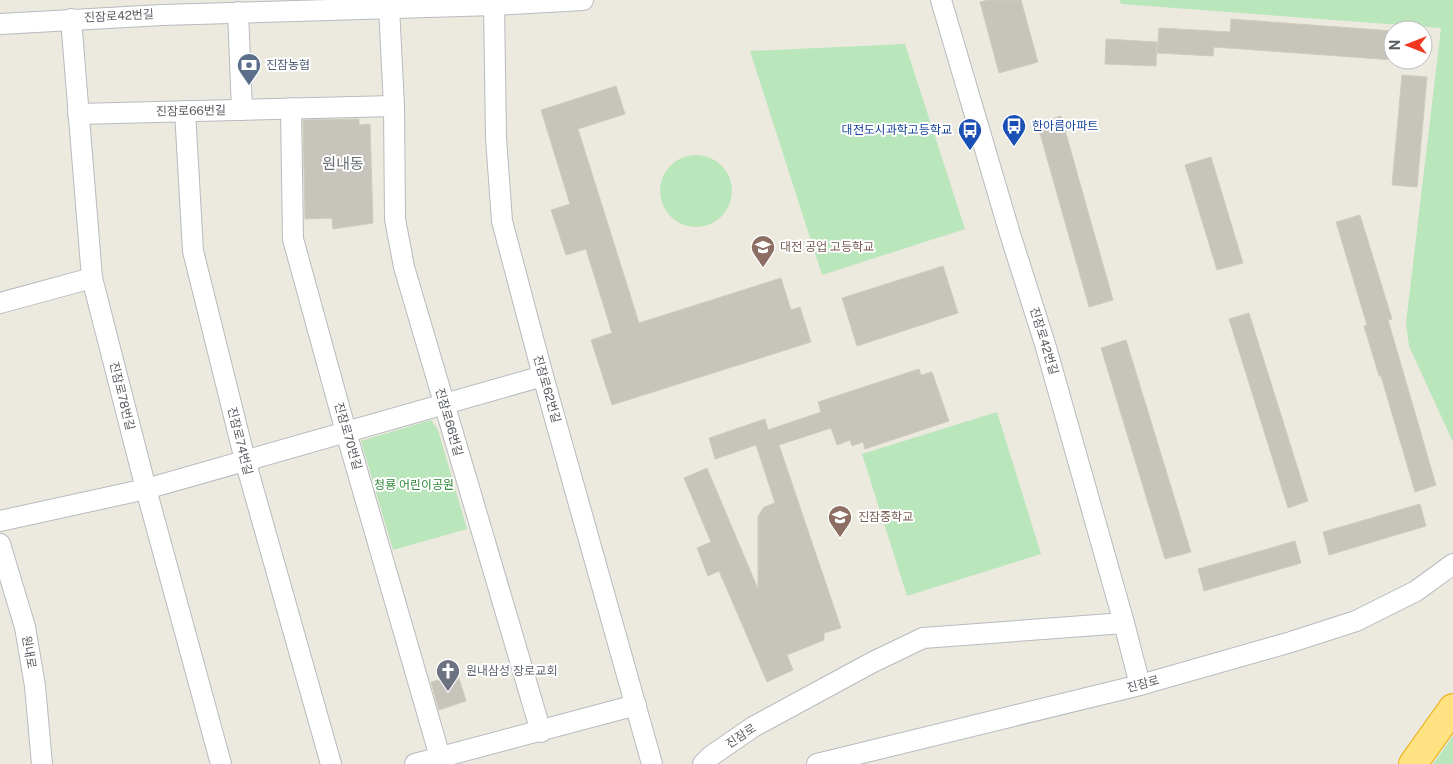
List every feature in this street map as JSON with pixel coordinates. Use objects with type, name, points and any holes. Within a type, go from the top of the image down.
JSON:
[{"type":"highway","points":[[1413,764],[1453,708]]},
{"type":"street","name":"진잠로42번길","points":[[0,24],[71,18],[494,5],[583,0]]},
{"type":"street","name":"진잠로42번길","points":[[941,0],[1010,234],[1045,344],[1140,685]]},
{"type":"street","name":"진잠로62번길","points":[[494,5],[496,138],[502,221],[652,764]]},
{"type":"street","name":"진잠로66번길","points":[[389,7],[394,106],[395,220],[404,267],[541,732]]},
{"type":"street","points":[[238,12],[242,110]]},
{"type":"street","name":"진잠로78번길","points":[[71,18],[92,278],[146,489],[221,764]]},
{"type":"street","name":"진잠로66번길","points":[[78,114],[394,106]]},
{"type":"street","name":"진잠로70번길","points":[[291,108],[293,239],[346,432],[440,757]]},
{"type":"street","name":"진잠로74번길","points":[[184,111],[193,250],[245,460],[331,764]]},
{"type":"street","points":[[0,303],[92,278]]},
{"type":"street","points":[[0,521],[146,489],[544,376]]},
{"type":"street","name":"원내로","points":[[0,544],[25,626],[35,686],[42,764]]},
{"type":"street","name":"진잠로","points":[[817,764],[1140,685],[1291,642],[1356,620],[1416,592],[1453,564]]},
{"type":"street","name":"진잠로","points":[[703,764],[711,756],[753,727],[873,662],[923,638],[1124,622]]},
{"type":"street","points":[[415,764],[541,732],[636,705]]},
{"type":"green space","points":[[1120,0],[1453,0],[1453,442],[1409,346],[1406,323],[1441,28],[1433,27],[1433,20],[1383,20],[1383,24],[1121,4]]},
{"type":"green space","points":[[905,44],[965,229],[822,275],[750,51]]},
{"type":"green space","points":[[696,155],[710,158],[722,165],[729,177],[732,191],[729,205],[722,217],[710,224],[696,227],[682,224],[670,217],[663,205],[660,191],[663,177],[670,165],[682,158]]},
{"type":"green space","points":[[997,412],[1041,554],[907,596],[862,454]]},
{"type":"green space","name":"청룡 어린이공원","points":[[431,420],[438,430],[467,529],[393,550],[361,441]]},
{"type":"green space","points":[[1453,736],[1453,764],[1433,764]]},
{"type":"building","points":[[988,0],[1021,0],[1038,62],[999,73],[980,2]]},
{"type":"building","points":[[1231,19],[1383,30],[1383,59],[1214,47],[1213,56],[1157,53],[1159,28],[1230,32]]},
{"type":"building","points":[[1106,39],[1157,42],[1156,66],[1105,64]]},
{"type":"building","points":[[1402,75],[1427,77],[1417,187],[1392,185]]},
{"type":"building","points":[[616,86],[625,114],[578,129],[639,323],[781,278],[791,310],[800,307],[811,342],[612,405],[591,340],[612,333],[586,249],[566,255],[551,210],[570,204],[541,110]]},
{"type":"building","points":[[1061,116],[1113,300],[1089,307],[1037,123]]},
{"type":"building","points":[[359,119],[359,125],[370,124],[373,223],[333,229],[332,218],[305,219],[303,120]]},
{"type":"building","points":[[1211,157],[1243,263],[1217,270],[1185,165]]},
{"type":"building","points":[[1360,215],[1392,319],[1388,320],[1436,485],[1415,492],[1381,376],[1379,376],[1364,326],[1367,325],[1336,222]]},
{"type":"building","points":[[943,266],[958,313],[857,346],[842,298]]},
{"type":"building","points":[[1249,313],[1308,501],[1288,508],[1229,319]]},
{"type":"building","points":[[1126,340],[1191,552],[1165,559],[1101,348]]},
{"type":"building","points":[[919,369],[921,375],[932,372],[949,421],[865,449],[863,442],[852,446],[850,440],[837,445],[831,428],[779,445],[841,628],[824,633],[824,640],[787,655],[793,670],[767,682],[719,571],[708,576],[697,548],[711,542],[684,478],[707,468],[758,589],[758,516],[764,507],[775,503],[756,445],[715,459],[709,438],[765,419],[768,430],[821,412],[818,402]]},
{"type":"building","points":[[1420,504],[1426,526],[1329,555],[1323,532]]},
{"type":"building","points":[[1295,541],[1301,563],[1204,591],[1198,569]]},
{"type":"building","name":"원내삼성 장로교회","points":[[458,675],[466,701],[439,710],[431,682]]},
{"type":"place","name":"진잠농협","points":[[249,86]]},
{"type":"place","name":"한아름아파트","points":[[1014,147]]},
{"type":"place","name":"대전도시과학고등학교","points":[[970,151]]},
{"type":"place","name":"대전 공업 고등학교","points":[[763,268]]},
{"type":"place","name":"진잠중학교","points":[[840,538]]},
{"type":"place","name":"원내삼성 장로교회","points":[[448,692]]},
{"type":"district","name":"원내동","points":[[343,163]]}]
